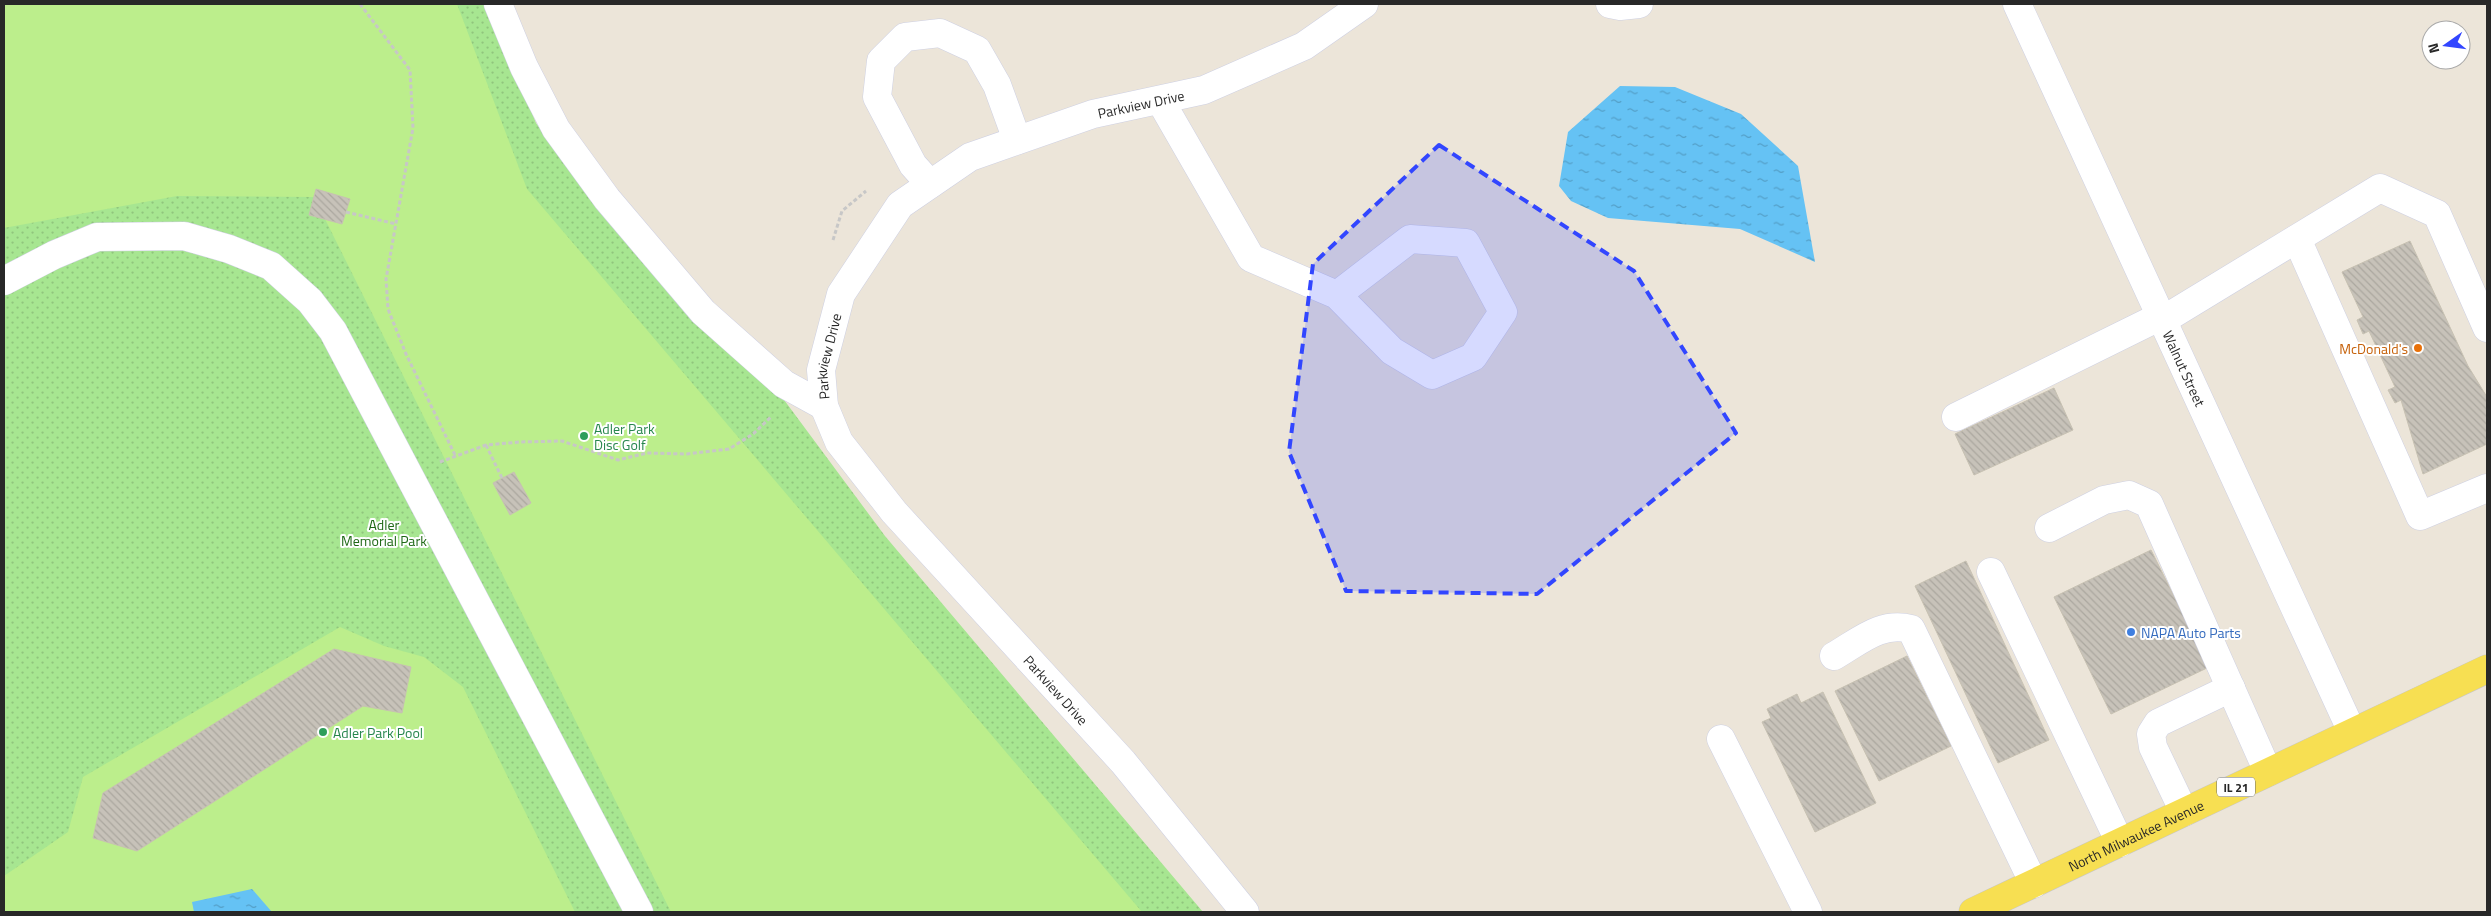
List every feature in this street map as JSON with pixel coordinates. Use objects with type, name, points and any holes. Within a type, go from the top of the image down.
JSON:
[{"type":"main road","name":"North Milwaukee Avenue","points":[[1973,912],[2487,669]]},
{"type":"street","points":[[498,4],[524,67],[556,129],[607,199],[703,312],[784,384],[824,406]]},
{"type":"street","name":"Parkview Drive","points":[[1245,912],[1123,762],[894,512],[839,442],[824,406],[821,370],[841,294],[900,204],[970,157],[1093,114],[1204,90],[1304,46],[1364,4]]},
{"type":"street","points":[[1610,4],[1620,6],[1639,4]]},
{"type":"street","name":"Walnut Street","points":[[2017,4],[2352,732]]},
{"type":"street","points":[[930,184],[913,165],[877,98],[881,61],[905,37],[940,33],[978,50],[997,85],[1017,140]]},
{"type":"street","points":[[1160,100],[1251,258],[1337,295],[1392,351],[1432,376],[1473,357],[1503,312],[1466,243],[1410,239],[1337,295]]},
{"type":"street","points":[[1956,417],[2162,318],[2380,188],[2437,214],[2487,328]]},
{"type":"street","points":[[4,281],[54,255],[97,237],[184,236],[229,249],[271,266],[310,301],[333,331],[639,912]]},
{"type":"street","points":[[2297,239],[2420,516],[2487,488]]},
{"type":"street","points":[[2048,528],[2104,500],[2129,494],[2149,504],[2268,772]]},
{"type":"street","points":[[1991,572],[2120,843]]},
{"type":"street","points":[[1834,656],[1881,629],[1897,625],[1911,629],[2034,884]]},
{"type":"street","points":[[2184,812],[2153,747],[2151,734],[2158,722],[2231,688]]},
{"type":"street","points":[[1721,739],[1808,912]]},
{"type":"path","points":[[360,4],[410,70],[413,128],[386,279],[388,309],[406,354],[455,456]]},
{"type":"path","points":[[346,212],[396,224]]},
{"type":"path","points":[[486,445],[502,478]]},
{"type":"highlighted area","points":[[1439,145],[1634,271],[1736,433],[1537,594],[1346,591],[1289,452],[1313,264]]},
{"type":"green space","name":"Adler Memorial Park","points":[[4,4],[489,4],[536,123],[598,209],[773,385],[885,536],[1203,912],[4,912]]},
{"type":"green space","name":"Adler Park Disc Golf","points":[[4,4],[457,4],[527,189],[1142,912],[671,912],[314,197],[177,196],[4,228]]},
{"type":"green space","name":"Adler Park Pool","points":[[340,627],[384,646],[424,657],[463,687],[575,912],[4,912],[4,876],[68,832],[83,777]]},
{"type":"water","points":[[1620,86],[1675,87],[1741,114],[1798,166],[1815,262],[1740,229],[1608,218],[1571,201],[1559,186],[1568,132]]},
{"type":"water","points":[[252,889],[272,912],[194,912],[192,902]]},
{"type":"building","points":[[316,189],[350,199],[342,224],[309,215]]},
{"type":"building","name":"McDonald's","points":[[2410,241],[2468,366],[2487,397],[2487,444],[2423,474],[2401,400],[2395,403],[2388,390],[2395,387],[2369,331],[2363,334],[2357,320],[2363,317],[2342,272]]},
{"type":"building","points":[[2054,388],[2073,430],[1974,475],[1955,434]]},
{"type":"building","points":[[514,472],[531,503],[510,515],[493,483]]},
{"type":"building","name":"NAPA Auto Parts","points":[[2151,550],[2209,667],[2111,714],[2054,597]]},
{"type":"building","points":[[1966,561],[2049,740],[1998,763],[1915,586]]},
{"type":"building","points":[[334,649],[411,667],[402,713],[363,706],[137,851],[93,838],[103,793]]},
{"type":"building","points":[[1907,656],[1951,746],[1879,781],[1835,691]]},
{"type":"building","points":[[1823,692],[1876,803],[1815,832],[1762,722],[1771,718],[1767,709],[1797,694],[1801,703]]},
{"type":"place","name":"McDonald's","points":[[2418,348]]},
{"type":"place","name":"Adler Park Disc Golf","points":[[584,436]]},
{"type":"place","name":"NAPA Auto Parts","points":[[2131,632]]},
{"type":"place","name":"Adler Park Pool","points":[[323,732]]}]
